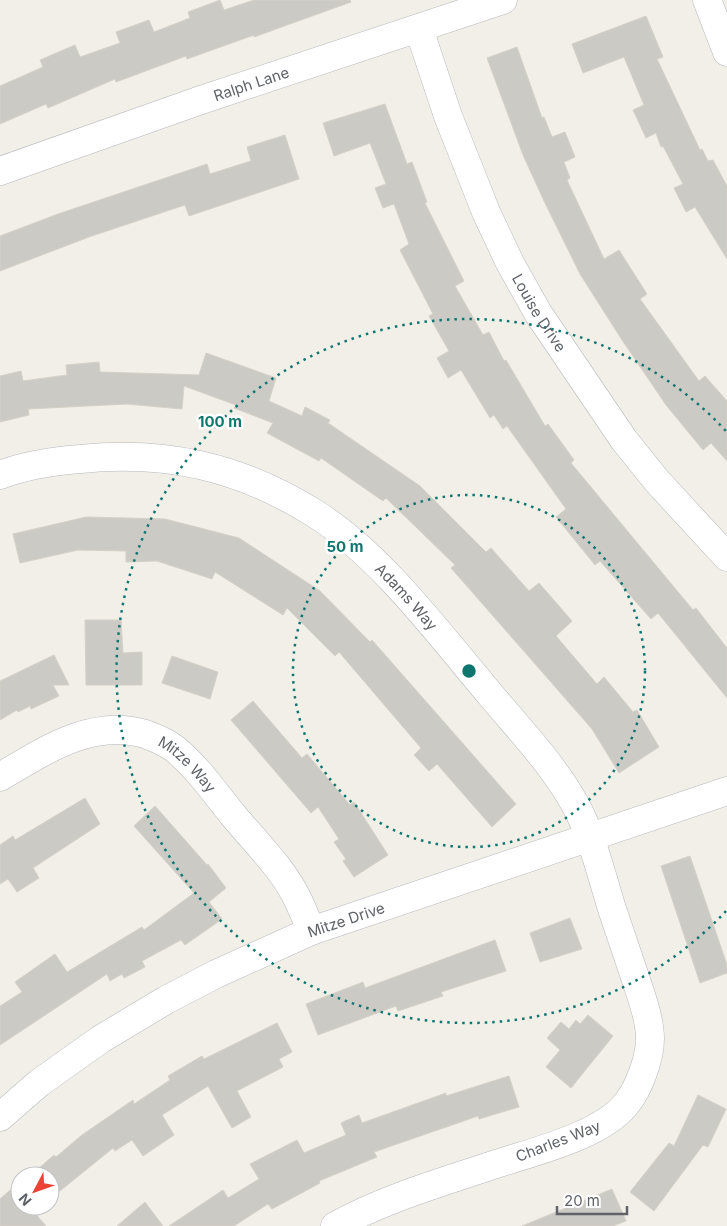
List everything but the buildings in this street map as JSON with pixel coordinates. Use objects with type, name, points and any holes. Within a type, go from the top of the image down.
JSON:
[{"type":"street","name":"Ralph Lane","points":[[0,171],[201,100],[503,0]]},
{"type":"street","points":[[707,0],[727,52]]},
{"type":"street","name":"Louise Drive","points":[[419,29],[448,116],[486,212],[510,263],[538,313],[624,440],[657,480],[727,557]]},
{"type":"street","name":"Adams Way","points":[[0,475],[18,468],[46,462],[103,456],[156,457],[201,464],[231,474],[276,492],[316,514],[380,568],[420,611],[555,772],[578,808],[589,837]]},
{"type":"street","name":"Mitze Way","points":[[0,777],[46,750],[85,734],[101,730],[131,730],[159,739],[175,749],[197,771],[280,871],[298,899],[311,931]]},
{"type":"street","name":"Mitze Drive","points":[[0,1117],[39,1083],[101,1039],[166,1000],[216,974],[311,931],[727,791]]},
{"type":"street","name":"Charles Way","points":[[335,1226],[351,1217],[406,1194],[559,1143],[600,1126],[627,1104],[638,1086],[650,1039],[644,1004],[589,837]]}]
